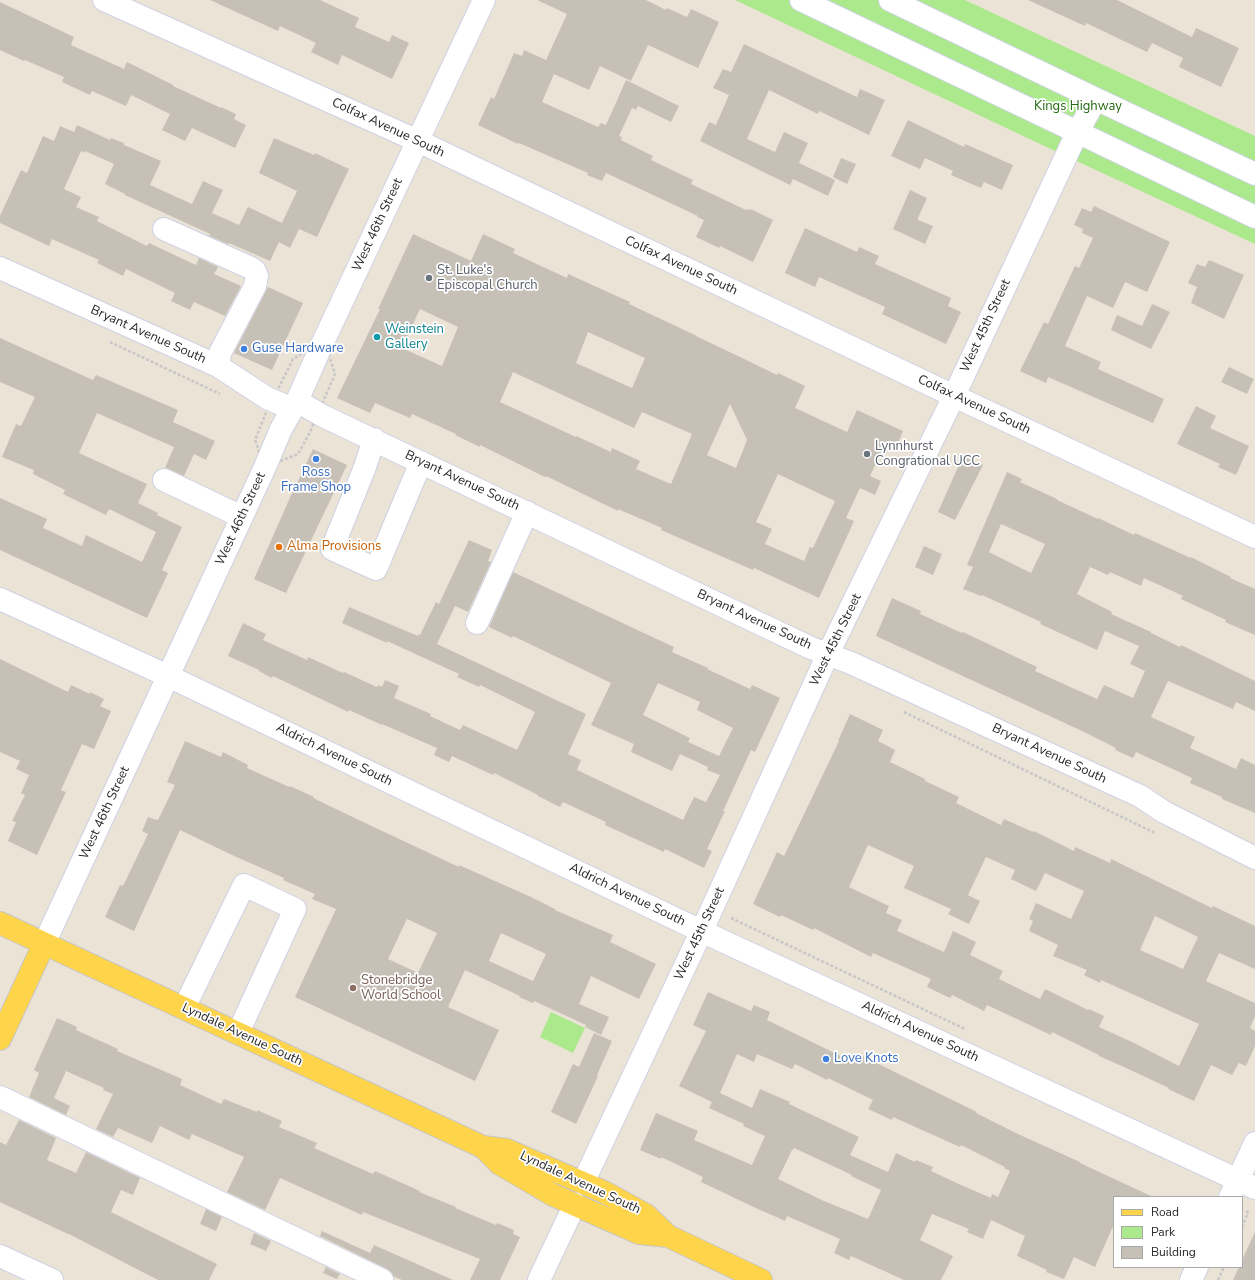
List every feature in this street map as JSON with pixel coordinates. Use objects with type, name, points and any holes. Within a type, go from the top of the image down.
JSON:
[{"type":"main road","name":"Lyndale Avenue South","points":[[0,923],[483,1146],[507,1150],[604,1192],[646,1214],[668,1236]]},
{"type":"main road","name":"West 46th Street","points":[[0,1039],[44,944]]},
{"type":"main road","name":"Lyndale Avenue South","points":[[483,1146],[500,1164],[553,1195],[639,1233],[668,1236],[761,1280]]},
{"type":"street","name":"Colfax Avenue South","points":[[104,0],[418,141],[954,396],[1255,537]]},
{"type":"street","name":"West 46th Street","points":[[44,944],[242,517],[281,429],[295,405],[327,333],[484,0]]},
{"type":"street","points":[[801,0],[1255,217]]},
{"type":"street","points":[[890,0],[1255,174]]},
{"type":"street","name":"West 45th Street","points":[[584,1183],[828,654],[954,396],[1077,133],[1096,99]]},
{"type":"street","points":[[164,229],[256,271],[257,276],[255,286],[220,353],[218,366]]},
{"type":"street","name":"Bryant Avenue South","points":[[0,268],[218,366],[267,398],[295,405],[324,416],[811,648],[851,663],[1140,796],[1164,812],[1255,858]]},
{"type":"street","points":[[374,439],[365,467],[332,549],[376,569],[421,462]]},
{"type":"street","points":[[164,480],[242,517]]},
{"type":"street","points":[[477,623],[527,512]]},
{"type":"street","name":"Aldrich Avenue South","points":[[0,599],[168,676],[701,931],[1242,1193]]},
{"type":"street","points":[[184,1008],[244,885],[295,909],[238,1033]]},
{"type":"street","points":[[0,1098],[382,1280]]},
{"type":"street","points":[[1242,1193],[1255,1143]]},
{"type":"street","points":[[539,1280],[575,1204]]},
{"type":"street","points":[[0,1256],[52,1280]]},
{"type":"street","points":[[1191,1280],[1197,1268]]},
{"type":"path","points":[[106,341],[220,394]]},
{"type":"path","points":[[261,413],[270,417]]},
{"type":"path","points":[[1243,1196],[1248,1214],[1243,1225]]},
{"type":"path","points":[[1218,1280],[1224,1268]]},
{"type":"green space","name":"Kings Highway","points":[[735,0],[965,0],[1255,136],[1255,244],[1055,151]]},
{"type":"green space","points":[[551,1012],[585,1028],[573,1053],[540,1037]]},
{"type":"building","points":[[210,0],[320,0],[359,18],[355,27],[389,42],[392,35],[409,43],[392,79],[342,55],[338,65],[311,52],[316,43],[280,26],[278,31]]},
{"type":"building","points":[[537,0],[646,0],[666,10],[667,8],[687,17],[691,9],[719,22],[698,68],[648,45],[631,81],[600,66],[589,90],[554,74],[542,102],[598,127],[601,123],[606,125],[626,80],[679,106],[671,122],[638,106],[636,110],[632,108],[619,136],[622,137],[621,140],[653,156],[651,160],[693,180],[691,184],[746,210],[751,209],[773,220],[753,262],[720,246],[719,248],[696,237],[704,220],[697,217],[698,216],[606,173],[602,181],[587,175],[588,173],[519,143],[518,144],[478,125],[491,97],[494,99],[514,53],[522,56],[524,50],[546,60],[567,14]]},
{"type":"building","points":[[1028,0],[1117,0],[1192,37],[1196,28],[1239,48],[1221,87],[1179,67],[1183,58],[1152,43],[1147,52],[1086,23],[1085,26]]},
{"type":"building","points":[[0,2],[74,37],[71,45],[124,69],[127,62],[173,86],[236,114],[234,119],[246,125],[235,148],[192,128],[185,141],[162,130],[170,114],[131,95],[126,106],[92,91],[90,95],[62,82],[64,77],[0,50]]},
{"type":"building","points":[[744,44],[857,97],[860,89],[885,100],[869,135],[819,111],[818,114],[769,90],[747,139],[775,152],[784,132],[808,143],[799,163],[835,180],[828,196],[793,179],[790,185],[700,141],[709,122],[716,125],[729,95],[713,88],[723,69],[731,72]]},
{"type":"building","points":[[908,120],[964,147],[965,144],[1013,165],[1002,190],[984,182],[981,188],[951,175],[953,171],[925,158],[920,169],[891,156]]},
{"type":"building","points":[[77,125],[110,140],[111,138],[124,143],[124,145],[161,161],[150,185],[192,204],[203,181],[223,190],[212,213],[239,225],[248,207],[282,223],[297,191],[259,173],[274,138],[314,155],[315,153],[349,169],[317,237],[299,229],[290,248],[279,242],[270,261],[209,236],[210,234],[125,195],[105,184],[114,164],[85,151],[85,153],[81,151],[64,189],[81,197],[76,207],[99,217],[97,221],[147,246],[149,243],[196,265],[199,258],[218,267],[214,274],[241,286],[225,316],[194,302],[190,310],[171,301],[175,293],[126,269],[123,276],[97,263],[99,260],[52,239],[49,246],[0,223],[0,216],[21,170],[27,173],[43,136],[54,141],[60,126],[74,132]]},
{"type":"building","points":[[841,158],[856,164],[847,184],[833,177]]},
{"type":"building","points":[[910,190],[927,198],[918,218],[918,220],[933,226],[925,244],[893,229]]},
{"type":"building","points":[[1094,206],[1170,242],[1147,292],[1125,282],[1113,308],[1087,296],[1065,346],[1101,362],[1098,369],[1164,399],[1153,423],[1048,377],[1046,383],[1020,371],[1044,322],[1048,324],[1075,266],[1079,268],[1093,238],[1082,233],[1083,229],[1074,225],[1082,208],[1091,212]]},
{"type":"building","points":[[805,228],[857,252],[859,247],[879,256],[875,264],[951,298],[948,306],[961,312],[946,344],[882,314],[885,307],[819,277],[815,287],[785,273]]},
{"type":"building","points":[[413,234],[471,261],[483,234],[515,249],[513,253],[567,278],[568,274],[630,302],[629,304],[777,375],[778,373],[805,386],[795,408],[847,432],[857,410],[903,431],[897,446],[886,442],[870,476],[881,481],[875,495],[860,488],[846,518],[854,521],[819,598],[754,568],[753,570],[661,530],[662,528],[618,509],[618,511],[412,414],[410,418],[375,403],[370,413],[337,398],[380,309],[378,309]],"holes":[[[420,309],[458,327],[442,366],[402,348]],[[588,332],[645,358],[632,388],[576,363]],[[513,372],[634,428],[642,412],[692,434],[671,484],[636,469],[640,461],[612,448],[611,452],[500,402]],[[730,404],[747,440],[736,468],[707,455]],[[778,474],[835,501],[813,548],[810,547],[804,561],[765,544],[772,529],[756,522]]]},
{"type":"building","points":[[1209,260],[1244,275],[1224,319],[1191,303],[1197,287],[1188,283],[1197,264],[1205,267]]},
{"type":"building","points":[[268,287],[303,303],[272,370],[234,353]]},
{"type":"building","points":[[1152,304],[1170,312],[1151,349],[1111,330],[1117,315],[1142,326]]},
{"type":"building","points":[[0,338],[93,380],[96,375],[178,410],[173,422],[215,441],[206,460],[194,454],[184,476],[165,468],[174,447],[97,413],[79,453],[147,484],[138,503],[158,513],[157,515],[182,527],[162,570],[168,573],[147,618],[0,550],[0,498],[47,519],[43,528],[82,546],[86,535],[142,562],[156,532],[109,509],[106,515],[63,494],[65,490],[33,474],[34,470],[2,457],[16,424],[21,426],[35,397],[0,382]]},
{"type":"building","points":[[1229,367],[1254,379],[1247,394],[1221,382]]},
{"type":"building","points":[[1196,406],[1216,416],[1210,428],[1249,446],[1236,475],[1218,467],[1220,464],[1177,444]]},
{"type":"building","points":[[313,449],[347,465],[286,593],[254,579]]},
{"type":"building","points":[[963,456],[983,465],[955,520],[938,512]]},
{"type":"building","points":[[1007,472],[1022,479],[1020,482],[1057,500],[1134,535],[1135,533],[1191,557],[1231,577],[1230,578],[1255,589],[1255,635],[1225,622],[1226,620],[1181,599],[1183,596],[1144,578],[1141,586],[1110,572],[1108,575],[1090,567],[1077,594],[1112,612],[1111,614],[1180,647],[1181,645],[1255,681],[1255,711],[1236,702],[1233,709],[1168,681],[1151,717],[1195,737],[1190,748],[1236,769],[1241,758],[1255,765],[1255,813],[1190,783],[1192,778],[1136,752],[1133,758],[1115,750],[1116,748],[1082,731],[876,636],[892,598],[921,611],[920,614],[962,633],[963,632],[1037,667],[1035,671],[1097,699],[1104,685],[1133,698],[1145,671],[1130,664],[1139,646],[1105,631],[1097,650],[982,595],[981,596],[963,589],[973,567],[967,565]],"holes":[[[1001,524],[1045,544],[1031,573],[989,552]]]},
{"type":"building","points":[[469,540],[492,550],[488,561],[491,562],[468,612],[455,606],[437,644],[586,714],[568,754],[581,760],[577,770],[683,820],[694,797],[706,802],[720,775],[707,770],[708,767],[680,754],[672,771],[631,752],[634,744],[591,725],[611,683],[513,636],[512,638],[489,627],[513,572],[674,647],[672,652],[708,668],[707,669],[750,689],[752,685],[780,698],[755,752],[751,750],[723,811],[725,811],[707,849],[712,851],[704,868],[665,849],[664,852],[605,825],[606,822],[563,802],[560,807],[494,773],[493,775],[452,756],[449,762],[434,755],[437,748],[349,710],[348,712],[273,676],[272,678],[259,670],[228,656],[243,623],[266,634],[263,640],[307,660],[308,657],[377,687],[378,685],[382,687],[385,680],[399,686],[394,698],[431,714],[430,716],[460,730],[463,725],[517,750],[535,712],[480,685],[479,687],[457,677],[459,674],[387,641],[387,643],[342,623],[349,607],[418,636],[418,634],[420,635],[436,602],[439,604]],"holes":[[[658,683],[700,702],[697,710],[733,728],[719,756],[688,742],[690,738],[643,715]]]},
{"type":"building","points":[[924,546],[942,554],[933,575],[915,567]]},
{"type":"building","points":[[0,659],[68,692],[71,685],[90,694],[90,692],[104,699],[100,706],[111,711],[94,749],[82,744],[61,790],[66,792],[37,855],[8,841],[16,822],[12,821],[25,795],[21,793],[29,775],[16,769],[20,761],[0,752]]},
{"type":"building","points":[[850,714],[883,730],[878,741],[895,750],[890,762],[959,797],[956,803],[1001,825],[1004,819],[1033,832],[1034,831],[1074,851],[1075,847],[1110,863],[1111,859],[1212,908],[1213,906],[1255,926],[1255,969],[1219,953],[1206,981],[1255,1003],[1255,1016],[1250,1028],[1255,1031],[1255,1046],[1246,1066],[1239,1063],[1232,1075],[1211,1065],[1194,1101],[1052,1032],[1051,1035],[987,1005],[984,1011],[952,995],[950,998],[927,987],[931,979],[873,953],[871,957],[814,928],[813,930],[753,904],[777,852],[784,856]],"holes":[[[868,845],[914,866],[904,888],[951,909],[948,914],[969,924],[980,901],[968,895],[986,857],[1015,870],[1011,879],[1036,891],[1045,873],[1084,891],[1071,919],[1036,903],[1029,919],[1033,921],[1029,931],[1058,945],[1053,956],[1087,970],[1084,975],[1100,983],[1101,980],[1199,1024],[1179,1066],[1099,1027],[1104,1016],[1089,1009],[1088,1010],[1045,989],[1040,999],[999,979],[1003,971],[970,955],[976,942],[953,931],[944,952],[897,931],[902,920],[886,913],[889,906],[849,887]],[[1155,916],[1198,937],[1183,969],[1140,950]]]},
{"type":"building","points":[[185,741],[221,757],[223,752],[248,765],[247,768],[314,797],[313,798],[459,867],[459,865],[531,897],[555,910],[613,935],[610,942],[656,964],[639,999],[591,976],[579,1004],[609,1017],[601,1035],[585,1027],[586,1025],[534,1001],[533,1003],[519,997],[520,996],[465,970],[448,1007],[499,1030],[475,1081],[295,997],[336,909],[312,899],[315,894],[283,880],[284,878],[180,830],[134,931],[105,917],[120,885],[123,886],[148,834],[142,831],[148,817],[158,820],[175,785],[167,782]],"holes":[[[407,919],[437,933],[418,973],[388,959]],[[501,933],[546,954],[533,981],[489,961]]]},
{"type":"building","points":[[708,992],[751,1011],[754,1005],[770,1012],[767,1020],[851,1061],[852,1060],[859,1063],[862,1056],[977,1112],[976,1113],[1020,1135],[1151,1196],[1113,1196],[1113,1226],[1095,1267],[1074,1257],[1064,1279],[1046,1272],[1047,1270],[1017,1256],[1025,1236],[991,1220],[983,1239],[967,1232],[969,1229],[932,1214],[920,1240],[953,1256],[941,1280],[904,1280],[851,1256],[849,1260],[834,1253],[840,1239],[787,1216],[785,1221],[762,1211],[701,1182],[703,1177],[661,1157],[661,1159],[640,1150],[656,1113],[698,1131],[694,1140],[752,1165],[765,1136],[743,1126],[744,1124],[709,1108],[712,1102],[679,1086],[706,1031],[693,1025]],"holes":[[[737,1054],[754,1062],[757,1054],[792,1069],[795,1064],[873,1100],[868,1109],[892,1120],[893,1117],[960,1147],[961,1145],[1005,1167],[1004,1168],[1010,1171],[998,1197],[992,1194],[991,1198],[931,1171],[933,1167],[916,1160],[915,1162],[896,1153],[888,1172],[850,1155],[859,1137],[789,1104],[790,1102],[760,1089],[752,1108],[720,1093]],[[794,1148],[852,1175],[851,1176],[881,1190],[868,1219],[824,1201],[778,1179]]]},
{"type":"building","points":[[57,1018],[77,1027],[76,1030],[118,1049],[117,1051],[182,1079],[180,1085],[221,1104],[224,1099],[257,1112],[257,1110],[282,1121],[279,1127],[317,1143],[314,1148],[373,1174],[375,1171],[420,1191],[419,1192],[496,1225],[497,1223],[514,1230],[513,1234],[520,1237],[500,1280],[470,1280],[480,1259],[363,1212],[362,1215],[280,1178],[265,1210],[227,1192],[244,1157],[192,1134],[189,1140],[160,1126],[152,1143],[118,1128],[113,1137],[96,1129],[113,1094],[103,1090],[104,1088],[66,1071],[54,1098],[70,1106],[66,1115],[29,1097],[39,1073],[34,1070]]},
{"type":"building","points":[[594,1033],[612,1041],[576,1124],[551,1112],[573,1064],[579,1067]]},
{"type":"building","points":[[19,1120],[56,1138],[47,1160],[76,1173],[86,1152],[140,1178],[133,1195],[121,1190],[111,1212],[217,1264],[209,1280],[158,1280],[69,1234],[0,1202],[0,1142],[6,1145]]},
{"type":"building","points":[[206,1209],[222,1217],[216,1231],[200,1224]]},
{"type":"building","points":[[322,1231],[370,1253],[374,1245],[453,1280],[402,1280],[393,1276],[387,1269],[320,1236]]},
{"type":"building","points":[[1255,1232],[1255,1280],[1233,1280],[1239,1268],[1243,1268],[1243,1258]]},
{"type":"building","points":[[254,1233],[271,1241],[266,1251],[250,1244]]},
{"type":"building","points":[[326,1267],[340,1274],[337,1279],[323,1273]]},
{"type":"place","name":"St. Luke's Episcopal Church","points":[[429,278]]},
{"type":"place","name":"Weinstein Gallery","points":[[377,337]]},
{"type":"place","name":"Guse Hardware","points":[[244,349]]},
{"type":"place","name":"Lynnhurst Congrational UCC","points":[[867,454]]},
{"type":"place","name":"Ross Frame Shop","points":[[316,459]]},
{"type":"place","name":"Alma Provisions","points":[[279,547]]},
{"type":"place","name":"Stonebridge World School","points":[[353,988]]},
{"type":"place","name":"Love Knots","points":[[826,1059]]}]
